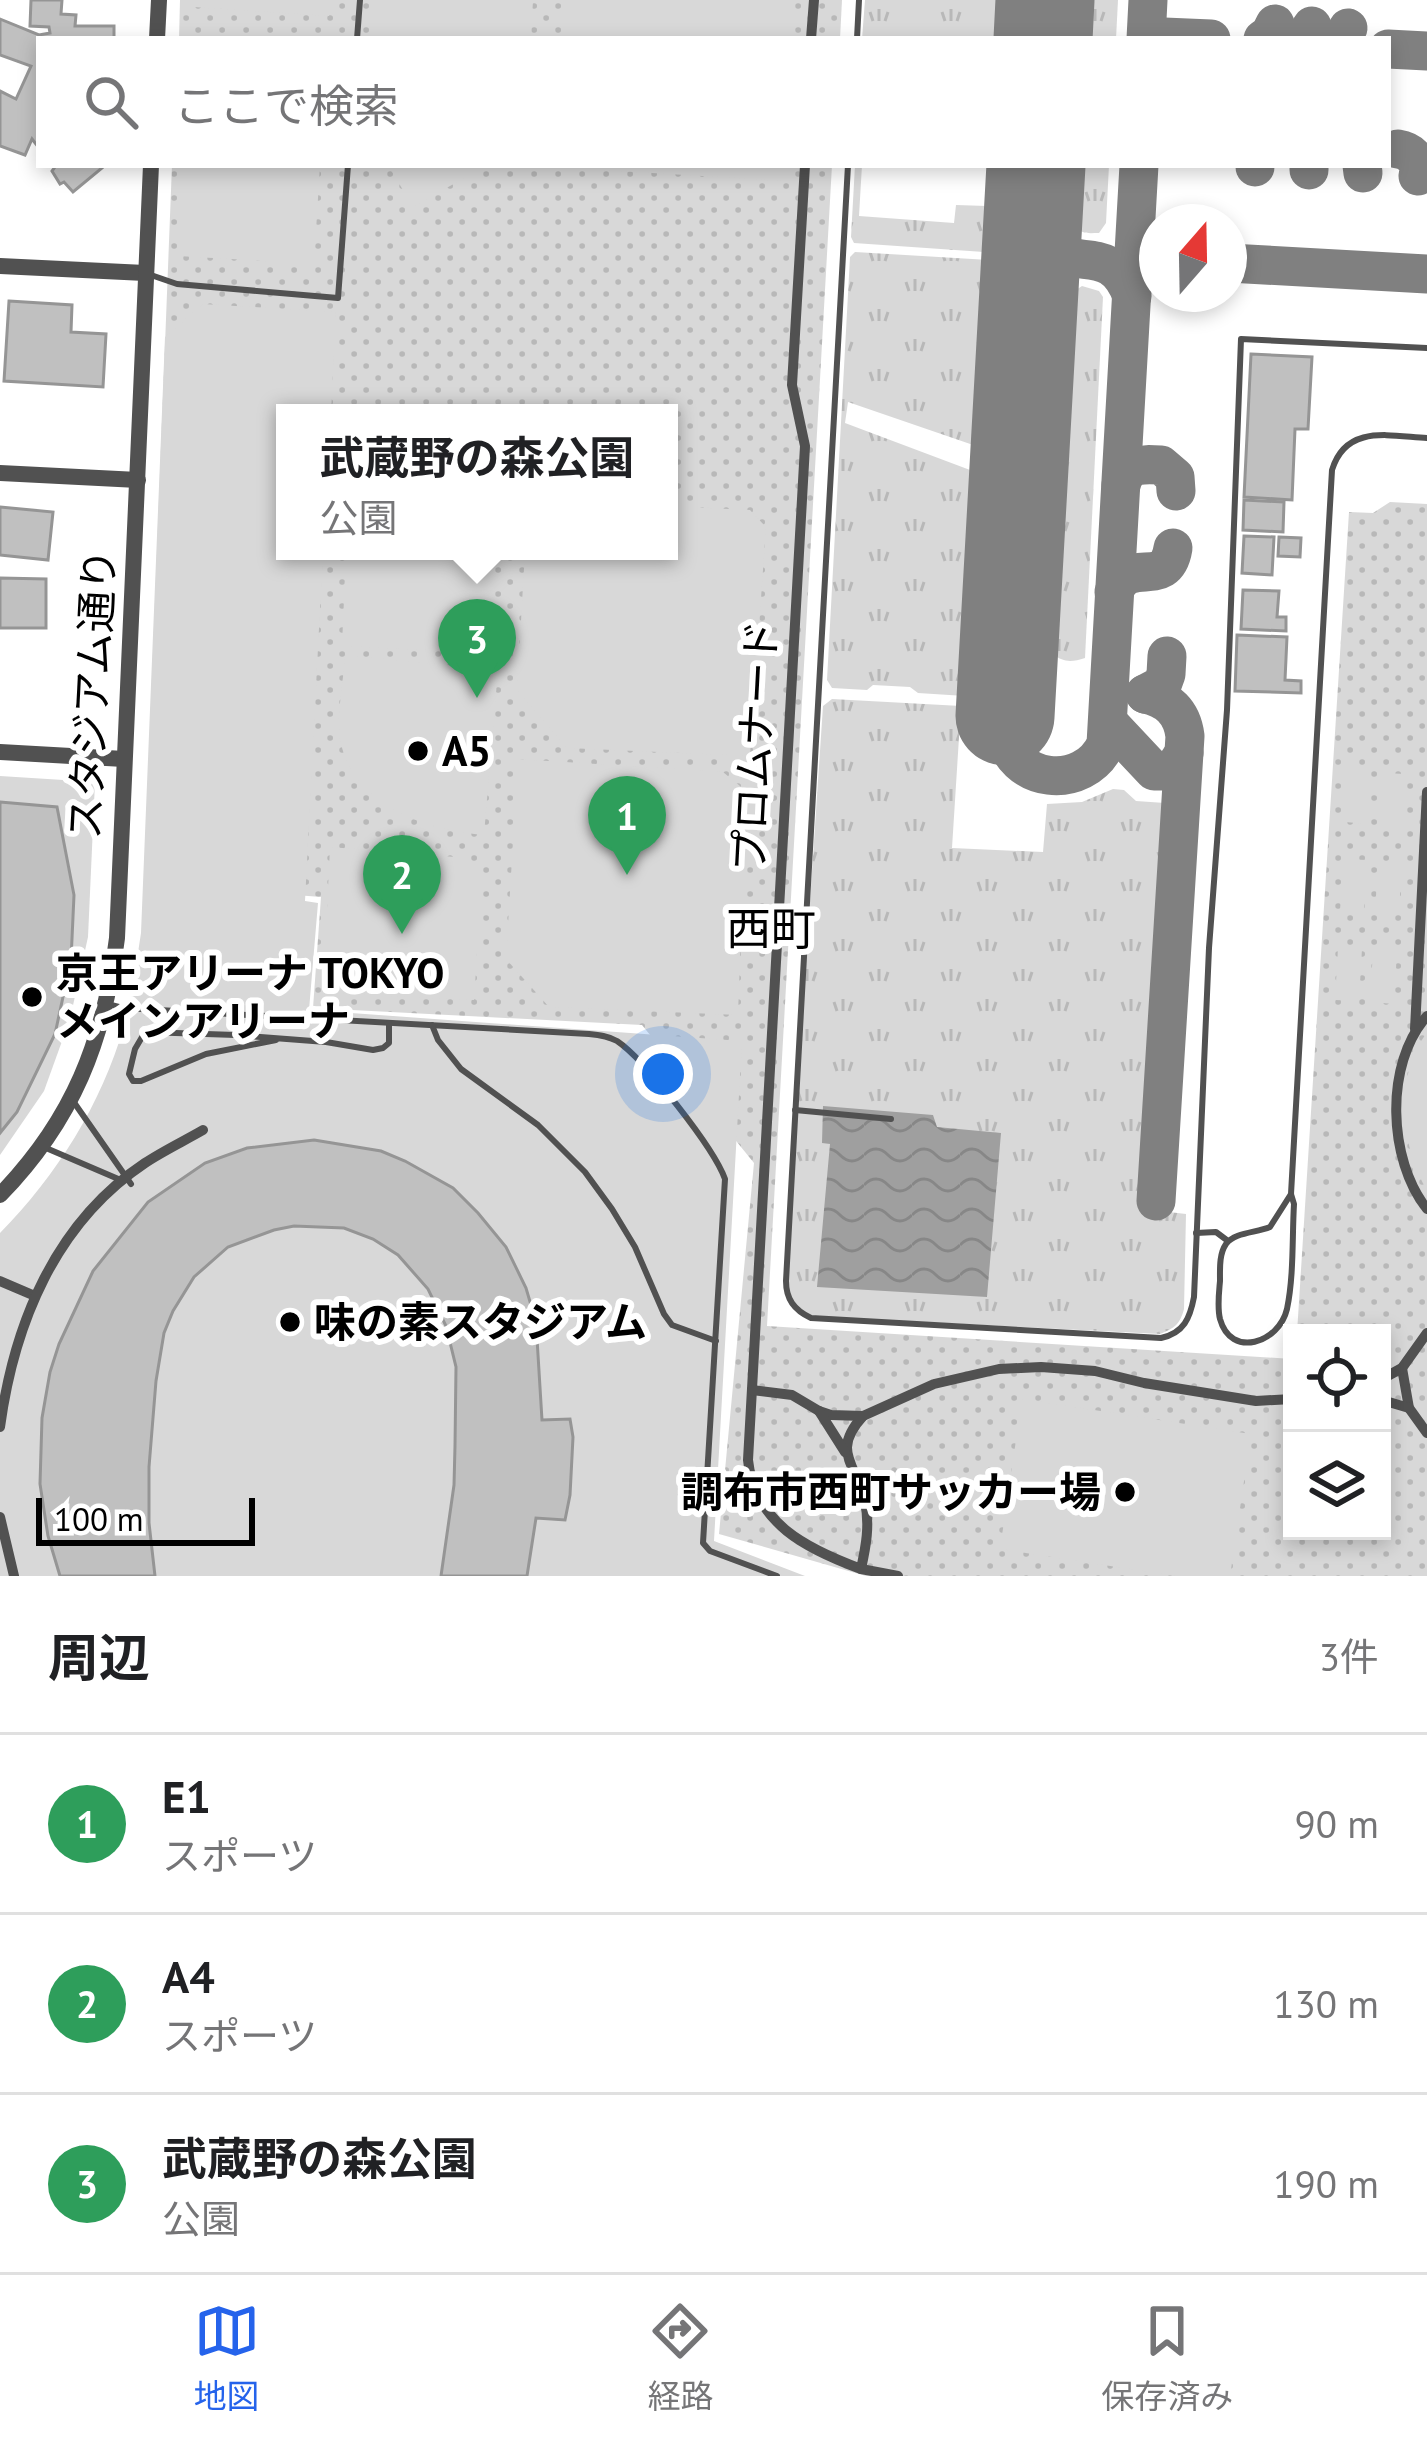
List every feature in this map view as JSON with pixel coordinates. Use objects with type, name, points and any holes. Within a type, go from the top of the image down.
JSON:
[{"type":"street","points":[[157,36],[159,0]]},
{"type":"street","points":[[812,36],[814,0]]},
{"type":"street","name":"スタジアム通り","points":[[0,1195],[43,1147],[71,1098],[107,1004],[117,938],[151,168]]},
{"type":"street","name":"プロムナード","points":[[805,168],[791,385],[805,446],[748,1460],[760,1502],[797,1539],[861,1569],[898,1576]]},
{"type":"street","points":[[0,266],[145,274]]},
{"type":"street","points":[[0,473],[138,480]]},
{"type":"street","points":[[0,752],[124,759]]},
{"type":"street","points":[[1427,792],[1415,1029],[1395,1102],[1412,1190],[1427,1209]]},
{"type":"street","points":[[1415,1029],[1427,1016]]},
{"type":"street","points":[[0,1427],[13,1354],[47,1268],[90,1211],[143,1164],[202,1130]]},
{"type":"street","points":[[0,1281],[35,1296]]},
{"type":"street","points":[[1391,1374],[1402,1368],[1427,1333]]},
{"type":"street","points":[[752,1390],[792,1395],[819,1411],[863,1416],[934,1384],[1024,1367],[1095,1370],[1256,1401],[1283,1400]]},
{"type":"street","points":[[1402,1368],[1408,1408],[1427,1433]]},
{"type":"street","points":[[1391,1403],[1408,1408]]},
{"type":"street","points":[[819,1411],[845,1452],[862,1492],[867,1518],[861,1569]]},
{"type":"street","points":[[845,1452],[851,1431],[863,1416]]},
{"type":"street","points":[[0,1517],[14,1576]]},
{"type":"lane","points":[[357,36],[360,0]]},
{"type":"lane","points":[[857,36],[859,0]]},
{"type":"lane","points":[[145,274],[177,284],[338,298],[348,168]]},
{"type":"lane","points":[[848,168],[786,1289],[793,1306],[811,1318],[1168,1336],[1184,1326],[1191,1311],[1209,948],[1227,710],[1241,339],[1427,348]]},
{"type":"lane","points":[[1291,1194],[1270,1227],[1228,1241],[1220,1262],[1220,1318],[1232,1336],[1244,1341],[1256,1342],[1276,1331],[1286,1311],[1333,470],[1342,448],[1360,438],[1427,438]]},
{"type":"lane","points":[[107,1004],[605,1036],[630,1052],[684,1114],[725,1179],[703,1543],[710,1551],[777,1576]]},
{"type":"lane","points":[[277,1040],[206,1054],[141,1081],[129,1074],[139,1037],[145,1032],[326,1042],[373,1050],[388,1043],[389,1023]]},
{"type":"lane","points":[[432,1025],[461,1069],[538,1125],[585,1172],[623,1226],[672,1324],[716,1342]]},
{"type":"lane","points":[[43,1147],[131,1184],[71,1098]]},
{"type":"lane","points":[[795,1110],[891,1119]]},
{"type":"lane","points":[[1196,1233],[1216,1232],[1228,1241]]},
{"type":"green space","points":[[180,0],[842,0],[840,36],[179,36]]},
{"type":"green space","points":[[193,0],[330,0],[329,16],[193,7]]},
{"type":"green space","points":[[373,0],[533,0],[531,36],[371,36]]},
{"type":"green space","points":[[563,0],[794,0],[792,36],[561,36]]},
{"type":"green space","points":[[865,0],[997,0],[995,36],[862,36]]},
{"type":"green space","points":[[1085,0],[1118,0],[1116,36],[1083,36]]},
{"type":"green space","points":[[172,168],[832,168],[767,1326],[1283,1358],[1283,1540],[1391,1540],[1391,1324],[1298,1324],[1349,512],[1373,513],[1390,502],[1427,504],[1427,1576],[866,1576],[719,1534],[754,1163],[642,1025],[313,1008],[321,897],[144,883]]},
{"type":"green space","points":[[184,168],[320,168],[314,264],[178,256]]},
{"type":"green space","points":[[390,168],[482,168],[413,207]]},
{"type":"green space","points":[[600,168],[784,168],[783,181]]},
{"type":"green space","points":[[855,168],[862,168],[859,216],[954,223],[956,205],[987,206],[984,252],[854,243]]},
{"type":"green space","points":[[1076,168],[1109,168],[1106,223],[1099,233],[1083,232],[1075,225]]},
{"type":"green space","points":[[855,252],[989,260],[979,447],[848,402],[845,423],[978,473],[965,696],[918,693],[910,687],[832,688],[827,680],[850,257]]},
{"type":"green space","points":[[1082,286],[1103,297],[1085,658],[1068,661],[1053,654],[1070,294]]},
{"type":"green space","points":[[203,304],[336,312],[331,404],[276,404],[276,560],[323,560],[305,901],[318,903],[309,1010],[742,1041],[714,1541],[805,1576],[0,1576],[0,1233],[58,1163],[103,1084],[130,1003],[141,933],[165,337]]},
{"type":"green space","points":[[678,506],[750,510],[766,527],[750,756],[567,748],[517,690],[524,560],[678,560]]},
{"type":"green space","points":[[346,560],[494,560],[490,653],[342,646]]},
{"type":"green space","name":"A5","points":[[345,655],[498,670],[484,835],[416,820],[376,798],[359,782],[340,739]]},
{"type":"green space","points":[[832,699],[961,706],[952,848],[1043,852],[1047,804],[1082,802],[1113,789],[1124,790],[1136,801],[1165,803],[1143,1209],[1186,1214],[1184,1309],[1170,1330],[1160,1334],[805,1316],[794,1308],[785,1277],[823,706]]},
{"type":"green space","points":[[518,759],[723,772],[746,791],[738,1015],[549,1007],[506,959]]},
{"type":"green space","points":[[1347,770],[1371,771],[1368,824],[1345,822]]},
{"type":"green space","points":[[1382,773],[1406,774],[1403,826],[1379,825]]},
{"type":"green space","name":"京王アリーナ TOKYO メインアリーナ","points":[[0,776],[95,782],[88,937],[70,1019],[44,1091],[0,1155]]},
{"type":"green space","points":[[330,847],[468,858],[482,876],[474,1000],[323,993]]},
{"type":"green space","points":[[1343,859],[1367,860],[1364,913],[1340,911]]},
{"type":"green space","points":[[1378,861],[1402,862],[1399,914],[1375,913]]},
{"type":"green space","points":[[1338,948],[1362,949],[1359,1001],[1335,1000]]},
{"type":"green space","points":[[1373,950],[1397,951],[1394,1004],[1370,1002]]},
{"type":"green space","points":[[1427,1032],[1427,1191],[1411,1152],[1404,1111],[1409,1070]]},
{"type":"green space","name":"調布市西町サッカー場","points":[[1022,1399],[1251,1434],[1230,1576],[1175,1576],[1000,1549]]},
{"type":"water","points":[[823,1106],[933,1115],[937,1127],[1001,1133],[987,1297],[817,1287],[830,1144],[822,1143]]},
{"type":"building","points":[[31,0],[62,0],[61,14],[76,15],[75,26],[114,26],[114,36],[36,36],[36,144],[32,139],[25,155],[0,146],[0,91],[16,99],[31,66],[0,55],[0,19],[39,35],[50,33],[49,27],[30,26]]},
{"type":"building","points":[[54,168],[102,168],[73,192],[52,171]]},
{"type":"building","points":[[9,301],[72,305],[71,332],[106,334],[103,387],[4,381]]},
{"type":"building","points":[[1251,354],[1312,357],[1308,429],[1295,429],[1292,500],[1244,497]]},
{"type":"building","points":[[1244,500],[1284,502],[1283,532],[1243,530]]},
{"type":"building","points":[[0,507],[53,512],[48,560],[0,555]]},
{"type":"building","points":[[1244,536],[1274,537],[1272,575],[1242,573]]},
{"type":"building","points":[[1279,537],[1301,538],[1300,557],[1278,556]]},
{"type":"building","points":[[0,578],[46,579],[46,628],[0,628]]},
{"type":"building","points":[[1243,590],[1279,591],[1277,617],[1286,617],[1286,631],[1241,629]]},
{"type":"building","points":[[1237,635],[1287,637],[1285,680],[1301,681],[1301,693],[1235,691]]},
{"type":"building","name":"京王アリーナ TOKYO メインアリーナ","points":[[0,802],[57,807],[74,895],[71,960],[55,1034],[17,1112],[0,1133]]},
{"type":"building","points":[[314,1140],[381,1151],[405,1161],[453,1188],[506,1247],[536,1322],[542,1420],[570,1419],[573,1437],[565,1520],[536,1518],[527,1576],[441,1576],[455,1446],[456,1367],[446,1326],[428,1289],[398,1255],[344,1228],[294,1226],[228,1247],[194,1277],[164,1333],[149,1467],[155,1576],[60,1576],[40,1484],[42,1418],[59,1344],[93,1271],[148,1202],[205,1163],[247,1148]]},
{"type":"taxiway","points":[[1146,36],[1148,0]]},
{"type":"taxiway","points":[[1267,36],[1275,24]]},
{"type":"taxiway","points":[[1305,36],[1312,26]]},
{"type":"taxiway","points":[[1344,36],[1348,28]]},
{"type":"taxiway","points":[[1391,49],[1427,51]]},
{"type":"taxiway","points":[[1398,149],[1416,160],[1418,176]]},
{"type":"taxiway","points":[[1004,730],[1019,762],[1049,775],[1082,770],[1106,744],[1139,168]]},
{"type":"taxiway","points":[[1362,168],[1363,173]]},
{"type":"taxiway","points":[[1033,218],[1056,252],[1110,266],[1122,276],[1132,296]]},
{"type":"taxiway","points":[[1028,301],[1042,274],[1068,258]]},
{"type":"taxiway","points":[[1247,264],[1427,274]]},
{"type":"taxiway","points":[[1121,485],[1131,469],[1161,465],[1175,477],[1176,491]]},
{"type":"taxiway","points":[[1114,592],[1129,575],[1163,568],[1173,548]]},
{"type":"taxiway","points":[[1145,694],[1162,685],[1167,656]]},
{"type":"taxiway","points":[[1145,694],[1172,708],[1185,736],[1156,1201]]},
{"type":"taxiway","points":[[1108,722],[1154,771],[1172,771],[1184,753]]},
{"type":"runway","points":[[1043,36],[1045,0]]},
{"type":"runway","points":[[1005,716],[1036,168]]},
{"type":"place","name":"武蔵野の森公園","points":[[477,698]]},
{"type":"place","name":"A5","points":[[418,751]]},
{"type":"place","name":"E1","points":[[627,875]]},
{"type":"place","name":"A4","points":[[402,934]]},
{"type":"place","name":"京王アリーナ TOKYO メインアリーナ","points":[[32,997]]},
{"type":"place","name":"味の素スタジアム","points":[[290,1322]]},
{"type":"place","name":"調布市西町サッカー場","points":[[1125,1492]]},
{"type":"district","name":"西町","points":[[771,929]]}]
